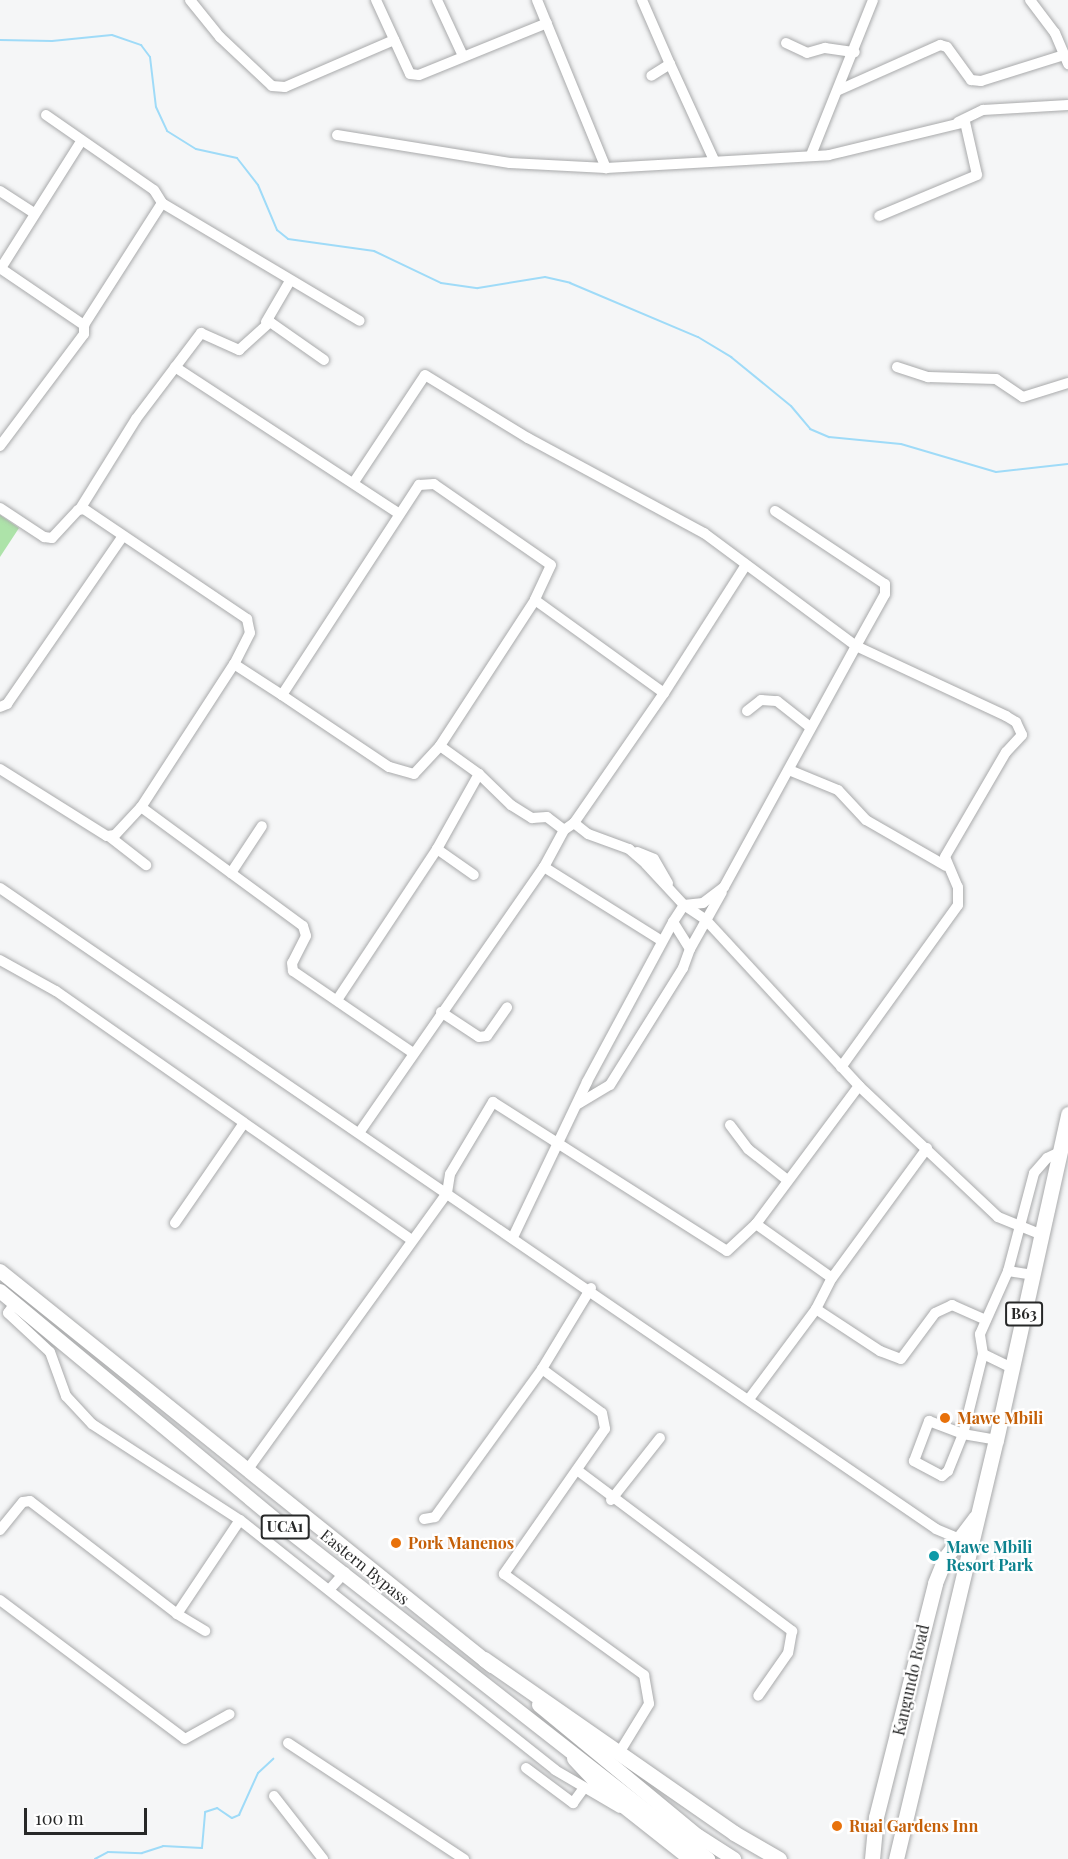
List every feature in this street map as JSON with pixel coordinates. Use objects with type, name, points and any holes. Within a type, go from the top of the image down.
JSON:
[{"type":"highway","name":"Kangundo Road","points":[[896,1859],[996,1440],[1068,1114]]},
{"type":"highway","name":"Kangundo Road","points":[[872,1859],[876,1817],[896,1747],[935,1582],[959,1539],[979,1512]]},
{"type":"highway","points":[[484,1659],[619,1753],[779,1859]]},
{"type":"highway","points":[[896,1747],[913,1743],[921,1750]]},
{"type":"highway","points":[[574,1758],[633,1813],[691,1859]]},
{"type":"main road","name":"Eastern Bypass","points":[[0,1270],[248,1469],[359,1563],[484,1659],[698,1836],[734,1859]]},
{"type":"main road","name":"Eastern Bypass","points":[[0,1292],[574,1758],[708,1859]]},
{"type":"main road","points":[[214,1467],[225,1452]]},
{"type":"street","points":[[190,0],[220,37],[272,86],[285,87],[394,40]]},
{"type":"street","points":[[376,0],[410,74],[419,75],[547,24]]},
{"type":"street","points":[[437,0],[463,56]]},
{"type":"street","points":[[537,0],[606,168]]},
{"type":"street","points":[[642,0],[714,160]]},
{"type":"street","points":[[811,155],[855,52],[873,0]]},
{"type":"street","points":[[1030,0],[1055,33]]},
{"type":"street","points":[[839,90],[940,45],[947,47],[971,80],[981,81],[1066,60],[1041,0]]},
{"type":"street","points":[[1055,33],[1068,33]]},
{"type":"street","points":[[786,43],[807,53],[825,48],[855,52]]},
{"type":"street","points":[[651,76],[670,64]]},
{"type":"street","points":[[337,135],[510,163],[606,168],[829,155],[958,122],[983,110],[1068,105]]},
{"type":"street","points":[[46,115],[154,190],[162,203],[360,321]]},
{"type":"street","points":[[879,216],[977,175],[969,126],[958,122]]},
{"type":"street","points":[[82,140],[0,268],[84,325]]},
{"type":"street","points":[[0,191],[34,213]]},
{"type":"street","points":[[0,446],[84,333],[84,325],[162,203]]},
{"type":"street","points":[[0,508],[44,537],[52,538],[80,509],[136,419],[201,333],[239,350],[266,322],[290,281]]},
{"type":"street","points":[[266,322],[324,360]]},
{"type":"street","points":[[175,367],[232,408],[354,482],[398,513]]},
{"type":"street","points":[[897,367],[928,377],[996,379],[1023,397],[1068,382]]},
{"type":"street","points":[[354,482],[417,380],[425,375],[528,438],[704,532],[856,646],[1016,722],[1022,735],[1006,752],[945,856],[946,866],[958,887],[958,905],[841,1067]]},
{"type":"street","points":[[234,664],[400,772],[414,774],[440,746],[535,600],[551,571],[548,560],[434,484],[419,485],[398,513],[282,695]]},
{"type":"street","points":[[80,509],[247,619],[250,633],[234,664],[141,807],[110,837]]},
{"type":"street","points":[[578,1104],[609,1085],[683,968],[690,949],[789,770],[810,727],[880,605],[885,584],[775,511]]},
{"type":"street","points":[[0,707],[7,704],[123,536]]},
{"type":"street","points":[[359,1133],[412,1053],[544,867],[564,830],[574,822],[664,693],[746,565]]},
{"type":"street","points":[[535,600],[664,693]]},
{"type":"street","points":[[747,711],[761,700],[777,701],[810,727]]},
{"type":"street","points":[[440,746],[479,774],[511,805],[532,818],[547,817],[564,830]]},
{"type":"street","points":[[0,769],[110,837],[146,865]]},
{"type":"street","points":[[789,770],[838,790],[866,820],[946,866]]},
{"type":"street","points":[[337,1000],[437,849],[479,774]]},
{"type":"street","points":[[141,807],[303,926],[306,936],[291,967],[412,1053]]},
{"type":"street","points":[[574,822],[588,834],[629,849],[684,905],[706,921],[859,1086],[998,1217],[1017,1228],[1042,1235]]},
{"type":"street","points":[[231,873],[262,826]]},
{"type":"street","points":[[437,849],[474,875]]},
{"type":"street","points":[[544,867],[662,941]]},
{"type":"street","points":[[684,905],[703,903],[724,887]]},
{"type":"street","points":[[0,888],[447,1193],[591,1288],[936,1529],[959,1539]]},
{"type":"street","points":[[513,1237],[578,1104],[662,941],[684,905]]},
{"type":"street","points":[[673,922],[690,949]]},
{"type":"street","points":[[0,960],[56,991],[411,1240]]},
{"type":"street","points":[[441,1012],[479,1037],[487,1036],[507,1007]]},
{"type":"street","points":[[248,1469],[447,1193],[450,1174],[493,1102],[636,1191],[719,1249],[734,1249],[756,1224],[786,1179],[859,1086]]},
{"type":"street","points":[[175,1223],[244,1123]]},
{"type":"street","points":[[730,1125],[748,1149],[786,1179]]},
{"type":"street","points":[[749,1399],[816,1309],[832,1278],[927,1148]]},
{"type":"street","points":[[996,1440],[963,1434],[929,1421],[916,1466],[945,1475],[963,1434],[983,1353],[981,1334],[1008,1271],[1017,1228],[1034,1173],[1047,1158],[1060,1152]]},
{"type":"street","points":[[756,1224],[832,1278]]},
{"type":"street","points":[[1008,1271],[1033,1275]]},
{"type":"street","points":[[424,1519],[435,1517],[542,1369],[591,1288]]},
{"type":"street","points":[[15,1303],[8,1313],[50,1352],[75,1409],[240,1520],[583,1789],[633,1813]]},
{"type":"street","points":[[816,1309],[880,1351],[901,1359],[935,1313],[952,1305],[986,1320]]},
{"type":"street","points":[[983,1353],[1012,1368]]},
{"type":"street","points":[[542,1369],[605,1420],[605,1429],[504,1574],[644,1675],[649,1704],[619,1753]]},
{"type":"street","points":[[611,1500],[660,1438]]},
{"type":"street","points":[[577,1470],[611,1500],[792,1631],[788,1653],[758,1696]]},
{"type":"street","points":[[0,1530],[23,1502],[30,1501],[177,1614],[205,1631]]},
{"type":"street","points":[[177,1614],[240,1520]]},
{"type":"street","points":[[328,1590],[345,1572]]},
{"type":"street","points":[[1,1602],[185,1739],[230,1714]]},
{"type":"street","points":[[288,1743],[464,1859]]},
{"type":"street","points":[[526,1768],[573,1803],[583,1789]]},
{"type":"street","points":[[274,1796],[323,1859]]},
{"type":"green space","points":[[0,515],[19,528],[0,557]]},
{"type":"waterway","points":[[0,40],[52,41],[112,35],[141,45],[150,57],[156,107],[167,131],[196,149],[237,158],[258,185],[277,230],[288,239],[374,251],[441,283],[478,288],[545,277],[570,283],[698,337],[731,357],[791,406],[810,429],[829,437],[901,444],[996,472],[1068,464]]},
{"type":"waterway","points":[[95,1859],[108,1852],[142,1853],[163,1846],[202,1848],[205,1812],[217,1808],[232,1818],[239,1815],[258,1773],[273,1759]]},
{"type":"place","name":"Mawe Mbili","points":[[945,1418]]},
{"type":"place","name":"Pork Manenos","points":[[396,1543]]},
{"type":"place","name":"Mawe Mbili Resort Park","points":[[934,1556]]},
{"type":"place","name":"Ruai Gardens Inn","points":[[837,1826]]}]
